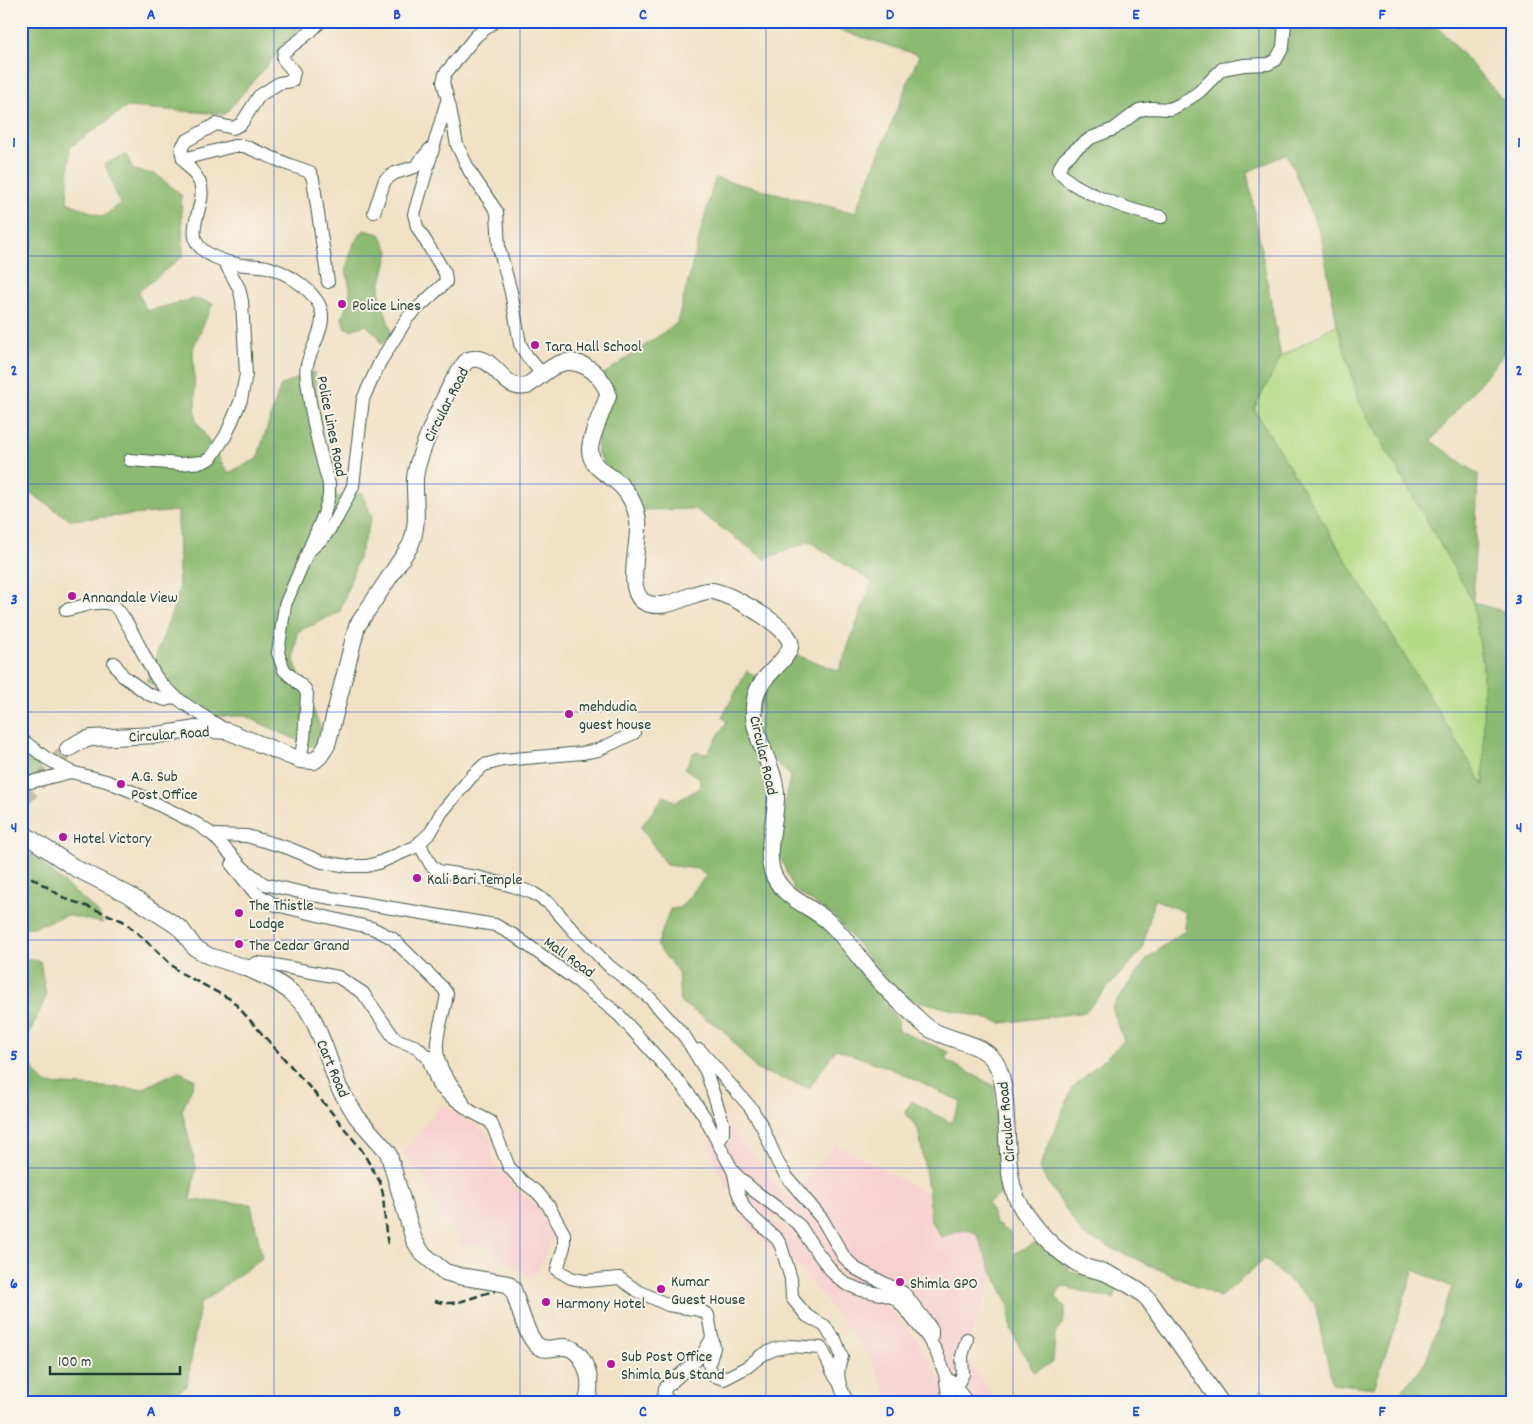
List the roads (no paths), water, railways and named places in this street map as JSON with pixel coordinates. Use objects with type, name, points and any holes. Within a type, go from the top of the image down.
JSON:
[{"type":"main road","name":"Circular Road","points":[[68,749],[91,738],[157,735],[196,729],[227,731],[300,760],[314,760],[320,756],[324,751],[357,626],[414,537],[416,526],[415,477],[417,464],[425,442],[460,370],[468,360],[477,358],[487,362],[507,382],[516,387],[527,386],[559,364],[568,362],[581,364],[594,372],[606,388],[608,396],[590,450],[595,465],[627,492],[636,508],[638,525],[634,584],[641,600],[646,603],[667,604],[707,590],[719,592],[766,617],[781,627],[789,638],[791,644],[789,650],[766,677],[756,695],[754,714],[758,742],[771,768],[776,797],[770,850],[774,877],[793,899],[829,921],[904,1008],[930,1030],[982,1050],[990,1055],[997,1064],[1003,1084],[1010,1176],[1016,1197],[1032,1225],[1056,1248],[1082,1266],[1105,1273],[1131,1285],[1141,1292],[1148,1299],[1221,1403]]},
{"type":"main road","name":"Cart Road","points":[[21,832],[75,868],[129,895],[182,929],[195,948],[209,956],[247,968],[275,981],[291,992],[306,1007],[324,1045],[339,1088],[357,1117],[388,1152],[414,1240],[422,1253],[445,1272],[508,1284],[513,1289],[530,1336],[538,1346],[546,1349],[565,1347],[572,1349],[585,1365],[589,1378],[589,1391],[586,1403]]},
{"type":"street","points":[[321,21],[284,52],[284,59],[294,72],[292,80],[279,83],[259,96],[241,124],[233,128],[216,124],[199,132],[183,143],[182,148],[183,159],[234,146],[244,146],[290,166],[310,172],[313,179],[328,282]]},
{"type":"street","points":[[495,21],[476,36],[445,74],[443,82],[457,145],[497,212],[499,248],[511,292],[520,344],[527,356],[543,375]]},
{"type":"street","points":[[1162,217],[1146,214],[1086,190],[1063,178],[1058,170],[1064,160],[1076,149],[1091,138],[1114,129],[1139,110],[1151,108],[1170,109],[1180,105],[1199,92],[1222,70],[1244,65],[1268,64],[1276,60],[1282,47],[1284,21]]},
{"type":"street","points":[[306,554],[325,536],[337,518],[353,486],[363,398],[380,362],[408,317],[446,282],[445,273],[417,227],[414,214],[448,102]]},
{"type":"street","points":[[374,212],[385,180],[395,173],[415,167],[435,143]]},
{"type":"street","name":"Police Lines Road","points":[[183,159],[196,174],[201,185],[195,233],[198,244],[209,254],[224,261],[265,267],[277,271],[307,290],[321,308],[321,326],[306,366],[306,377],[311,415],[329,484],[329,496],[324,514],[285,605],[278,653],[284,670],[305,689],[307,694],[304,739],[300,760]]},
{"type":"street","points":[[130,460],[180,464],[203,462],[212,458],[226,435],[241,400],[246,374],[242,301],[239,288],[224,261]]},
{"type":"street","points":[[66,610],[97,604],[112,604],[118,608],[159,681],[172,693],[227,731]]},
{"type":"street","points":[[114,663],[123,676],[148,694],[166,700],[171,698],[172,693]]},
{"type":"street","points":[[213,835],[254,837],[322,862],[349,866],[367,866],[414,847],[420,842],[431,832],[441,813],[461,788],[476,770],[484,765],[504,760],[598,750],[634,733]]},
{"type":"street","name":"Mall Road","points":[[21,739],[46,758],[71,772],[106,780],[197,824],[213,835],[243,868],[264,884],[320,896],[496,925],[506,930],[580,983],[619,1015],[680,1083],[704,1116],[734,1173],[800,1226],[834,1274],[846,1284],[861,1290],[885,1294],[894,1298],[914,1319],[930,1341],[945,1374],[949,1403]]},
{"type":"street","points":[[21,782],[31,782],[71,772]]},
{"type":"street","points":[[420,842],[431,865],[438,871],[477,877],[513,886],[533,893],[550,904],[609,966],[650,998],[685,1037],[701,1050],[751,1108],[787,1177],[822,1219],[844,1257],[856,1269],[904,1293],[932,1330],[933,1334],[930,1341]]},
{"type":"street","points":[[225,847],[226,854],[236,872],[255,893],[264,899],[276,905],[323,915],[384,933],[402,946],[444,988],[447,994],[438,1030],[437,1056],[446,1077],[462,1098],[464,1107]]},
{"type":"street","points":[[247,968],[256,963],[269,964],[338,977],[363,993],[395,1039],[416,1047],[428,1058],[438,1085],[464,1107],[491,1122],[509,1167],[548,1204],[564,1234],[564,1247],[557,1270],[585,1282],[619,1278],[636,1290],[668,1304],[700,1310],[708,1315],[714,1348],[709,1364],[712,1375],[724,1379],[747,1367],[762,1354],[790,1346],[820,1348],[825,1354],[833,1375],[839,1382]]},
{"type":"street","points":[[685,1037],[706,1071],[719,1107],[723,1123],[723,1133],[718,1144]]},
{"type":"street","points":[[734,1173],[736,1190],[744,1207],[751,1216],[777,1239],[781,1246],[791,1279],[792,1298],[807,1316],[825,1326],[835,1339],[842,1357],[839,1363],[840,1390],[848,1403]]},
{"type":"street","points":[[673,1403],[664,1397],[666,1388],[702,1355],[713,1338]]},
{"type":"street","points":[[956,1387],[963,1374],[962,1356],[967,1339]]},
{"type":"street","points":[[829,1367],[829,1383],[839,1403]]},
{"type":"street","points":[[945,1374],[968,1403]]},
{"type":"tunnel","points":[[21,802],[68,749]]},
{"type":"railway","points":[[21,871],[66,899],[123,921],[179,972],[232,1000],[328,1108],[361,1149],[380,1182],[388,1244]]},
{"type":"railway","points":[[435,1301],[442,1303],[458,1302],[495,1291]]},
{"type":"place","name":"Police Lines","points":[[342,304]]},
{"type":"place","name":"Tara Hall School","points":[[535,345]]},
{"type":"place","name":"Annandale View","points":[[72,596]]},
{"type":"place","name":"mehdudia guest house","points":[[569,714]]},
{"type":"place","name":"A.G. Sub Post Office","points":[[121,784]]},
{"type":"place","name":"Hotel Victory","points":[[63,837]]},
{"type":"place","name":"Kali Bari Temple","points":[[417,878]]},
{"type":"place","name":"The Thistle Lodge","points":[[239,913]]},
{"type":"place","name":"The Cedar Grand","points":[[239,944]]},
{"type":"place","name":"Shimla GPO","points":[[900,1282]]},
{"type":"place","name":"Kumar Guest House","points":[[661,1289]]},
{"type":"place","name":"Harmony Hotel","points":[[546,1302]]},
{"type":"place","name":"Sub Post Office Shimla Bus Stand","points":[[611,1364]]}]
